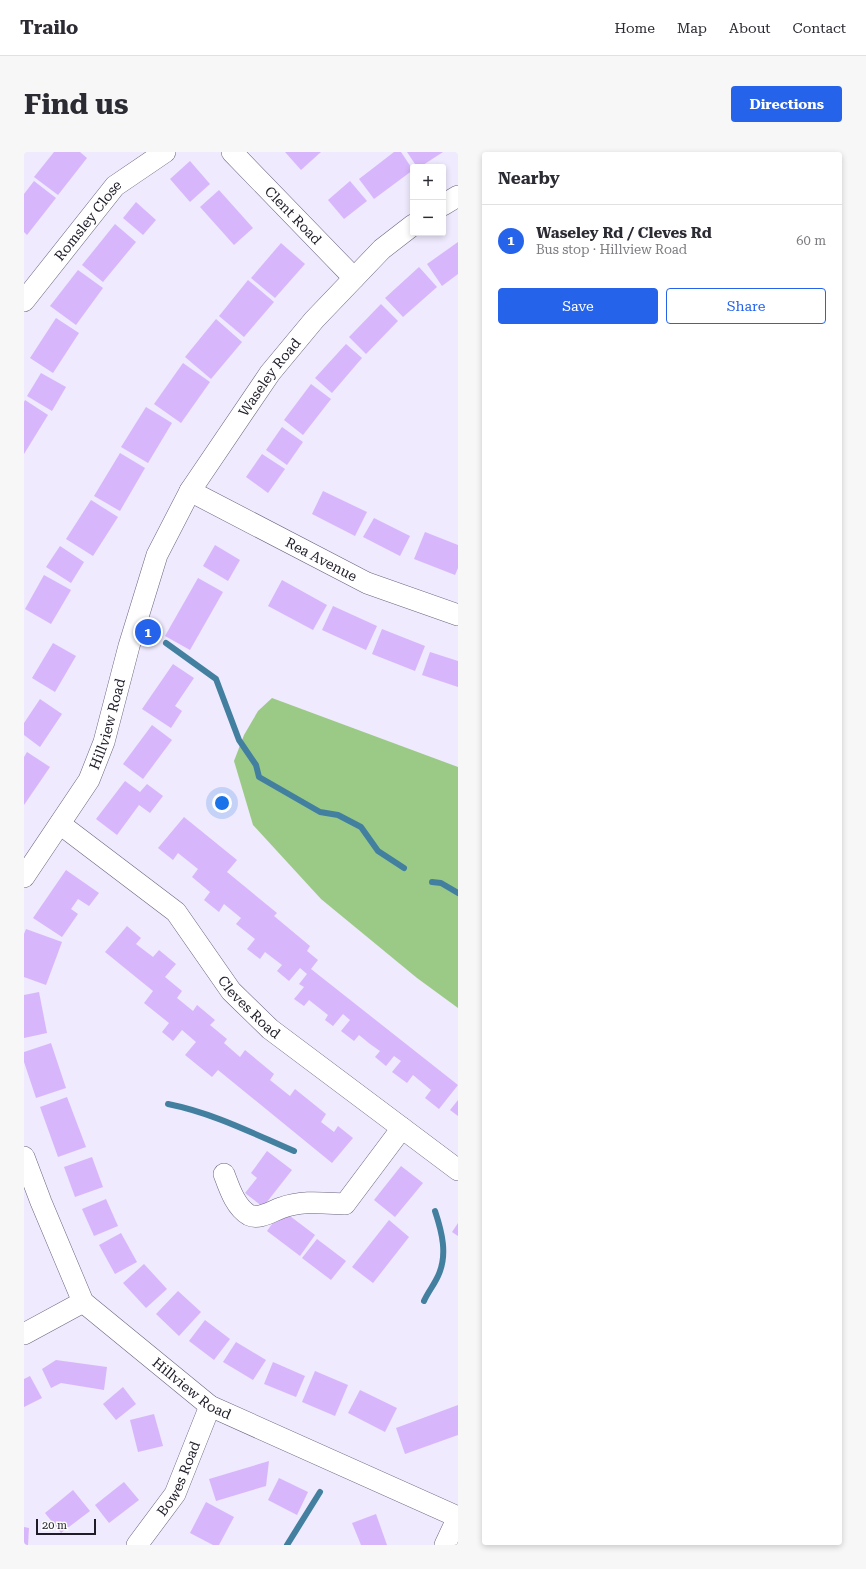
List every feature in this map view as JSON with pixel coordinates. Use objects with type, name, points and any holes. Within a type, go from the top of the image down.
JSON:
[{"type":"street","name":"Romsley Close","points":[[24,301],[115,186],[164,152]]},
{"type":"street","name":"Clent Road","points":[[232,152],[354,278]]},
{"type":"street","points":[[446,203],[458,196]]},
{"type":"street","name":"Waseley Road","points":[[158,555],[190,491],[270,374],[314,320],[354,278],[382,249],[410,227]]},
{"type":"street","name":"Rea Avenue","points":[[190,491],[367,583],[458,615]]},
{"type":"street","name":"Hillview Road","points":[[24,877],[89,780],[104,742],[129,646],[158,555]]},
{"type":"street","name":"Cleves Road","points":[[60,824],[176,912],[231,991],[270,1029],[458,1170]]},
{"type":"street","points":[[224,1174],[236,1202],[250,1216],[256,1216],[282,1207],[307,1202],[345,1204],[402,1128]]},
{"type":"street","name":"Hillview Road","points":[[24,1157],[41,1202],[83,1302],[210,1406],[458,1517]]},
{"type":"street","points":[[24,1334],[83,1302]]},
{"type":"street","name":"Bowes Road","points":[[137,1545],[175,1494],[210,1406]]},
{"type":"street","points":[[445,1545],[458,1517]]},
{"type":"green space","points":[[272,698],[458,767],[458,1008],[417,978],[321,899],[253,825],[234,761],[244,735],[258,711]]},
{"type":"building","points":[[54,152],[80,152],[87,158],[58,195],[34,177]]},
{"type":"building","points":[[285,152],[321,152],[301,170]]},
{"type":"building","points":[[394,152],[401,152],[410,166],[410,172],[374,199],[359,179]]},
{"type":"building","points":[[407,152],[443,152],[425,164],[415,164]]},
{"type":"building","points":[[190,161],[210,184],[190,202],[170,179]]},
{"type":"building","points":[[34,181],[56,198],[27,235],[24,232],[24,194]]},
{"type":"building","points":[[350,181],[367,201],[344,219],[328,200]]},
{"type":"building","points":[[219,190],[253,228],[234,245],[200,207]]},
{"type":"building","points":[[136,202],[156,220],[143,235],[123,218]]},
{"type":"building","points":[[115,224],[136,242],[103,282],[82,265]]},
{"type":"building","points":[[458,242],[458,274],[442,286],[427,264]]},
{"type":"building","points":[[281,243],[305,264],[275,298],[251,278]]},
{"type":"building","points":[[419,267],[437,287],[403,317],[385,298]]},
{"type":"building","points":[[78,270],[103,288],[76,325],[50,306]]},
{"type":"building","points":[[248,280],[274,302],[244,337],[219,316]]},
{"type":"building","points":[[381,304],[398,321],[366,354],[349,337]]},
{"type":"building","points":[[56,318],[79,333],[53,373],[30,358]]},
{"type":"building","points":[[216,319],[242,342],[211,379],[185,357]]},
{"type":"building","points":[[346,344],[362,358],[332,393],[315,378]]},
{"type":"building","points":[[183,363],[210,382],[181,423],[154,404]]},
{"type":"building","points":[[41,373],[66,387],[52,411],[27,396]]},
{"type":"building","points":[[311,384],[331,399],[303,435],[284,420]]},
{"type":"building","points":[[25,400],[48,415],[24,454],[24,402]]},
{"type":"building","points":[[146,407],[172,423],[148,463],[121,447]]},
{"type":"building","points":[[282,427],[303,442],[287,465],[266,450]]},
{"type":"building","points":[[120,453],[145,468],[120,511],[94,496]]},
{"type":"building","points":[[262,454],[285,469],[268,493],[246,477]]},
{"type":"building","points":[[323,491],[367,512],[355,536],[312,514]]},
{"type":"building","points":[[91,500],[118,517],[93,556],[66,539]]},
{"type":"building","points":[[374,518],[410,536],[400,556],[363,537]]},
{"type":"building","points":[[425,532],[458,545],[458,568],[455,575],[414,559]]},
{"type":"building","points":[[215,545],[240,560],[228,581],[203,566]]},
{"type":"building","points":[[60,546],[84,562],[71,583],[46,567]]},
{"type":"building","points":[[44,575],[71,590],[51,624],[25,609]]},
{"type":"building","points":[[198,578],[223,592],[190,650],[165,636]]},
{"type":"building","points":[[282,580],[327,605],[313,630],[268,606]]},
{"type":"building","points":[[333,606],[377,626],[366,650],[322,630]]},
{"type":"building","points":[[382,629],[425,646],[415,671],[372,654]]},
{"type":"building","points":[[53,643],[76,656],[55,692],[32,678]]},
{"type":"building","points":[[430,652],[458,661],[458,687],[422,675]]},
{"type":"building","points":[[173,664],[194,678],[175,706],[182,711],[171,728],[142,709]]},
{"type":"building","points":[[40,699],[62,714],[40,747],[24,735],[24,723]]},
{"type":"building","points":[[152,725],[172,740],[143,779],[123,764]]},
{"type":"building","points":[[27,752],[50,767],[24,805],[24,757]]},
{"type":"building","points":[[125,781],[140,792],[147,784],[163,796],[150,813],[139,805],[117,835],[96,819]]},
{"type":"building","points":[[184,817],[237,860],[227,872],[277,913],[274,916],[310,946],[307,951],[318,960],[311,969],[458,1085],[439,1109],[425,1098],[431,1090],[413,1075],[407,1083],[392,1072],[401,1061],[394,1056],[386,1066],[375,1057],[380,1051],[359,1035],[354,1041],[341,1031],[350,1020],[343,1014],[333,1026],[325,1020],[328,1015],[309,1000],[304,1006],[294,999],[304,987],[299,984],[307,974],[300,968],[289,981],[277,971],[282,965],[265,952],[260,959],[247,949],[255,939],[236,924],[241,918],[224,904],[219,912],[204,900],[210,892],[192,877],[198,869],[178,853],[173,860],[158,848]]},
{"type":"building","points":[[66,870],[99,893],[89,906],[78,899],[71,909],[78,914],[62,937],[33,918]]},
{"type":"building","points":[[127,926],[141,938],[136,944],[153,957],[159,950],[176,964],[165,977],[182,991],[177,998],[193,1011],[197,1005],[215,1020],[210,1025],[227,1039],[224,1043],[240,1057],[245,1050],[274,1074],[270,1080],[290,1096],[295,1089],[326,1114],[321,1122],[334,1132],[338,1126],[353,1138],[332,1163],[218,1070],[212,1077],[185,1055],[196,1042],[182,1030],[173,1041],[162,1032],[169,1023],[144,1003],[153,991],[105,952]]},
{"type":"building","points":[[26,929],[62,942],[46,985],[24,977],[24,934]]},
{"type":"building","points":[[39,992],[47,1033],[24,1038],[24,995]]},
{"type":"building","points":[[51,1043],[66,1088],[36,1098],[24,1062],[24,1052]]},
{"type":"building","points":[[67,1097],[86,1147],[58,1157],[40,1107]]},
{"type":"building","points":[[458,1100],[458,1116],[450,1110]]},
{"type":"building","points":[[267,1151],[292,1170],[263,1207],[245,1193],[257,1178],[251,1173]]},
{"type":"building","points":[[92,1157],[103,1187],[75,1197],[64,1167]]},
{"type":"building","points":[[401,1166],[423,1183],[395,1217],[374,1200]]},
{"type":"building","points":[[106,1199],[118,1226],[94,1236],[82,1209]]},
{"type":"building","points":[[282,1210],[315,1235],[300,1256],[267,1231]]},
{"type":"building","points":[[389,1220],[409,1237],[373,1283],[352,1267]]},
{"type":"building","points":[[458,1223],[458,1236],[452,1232]]},
{"type":"building","points":[[121,1233],[137,1262],[115,1274],[99,1245]]},
{"type":"building","points":[[317,1239],[346,1261],[331,1280],[302,1258]]},
{"type":"building","points":[[144,1264],[167,1289],[146,1308],[123,1283]]},
{"type":"building","points":[[178,1291],[201,1312],[179,1336],[156,1314]]},
{"type":"building","points":[[205,1320],[230,1339],[214,1360],[189,1341]]},
{"type":"building","points":[[236,1342],[266,1360],[253,1380],[223,1362]]},
{"type":"building","points":[[56,1360],[107,1367],[104,1390],[61,1383],[51,1388],[42,1369]]},
{"type":"building","points":[[273,1362],[305,1376],[296,1397],[264,1384]]},
{"type":"building","points":[[315,1371],[348,1385],[335,1416],[302,1402]]},
{"type":"building","points":[[30,1376],[42,1398],[24,1407],[24,1379]]},
{"type":"building","points":[[123,1387],[136,1404],[116,1420],[103,1404]]},
{"type":"building","points":[[360,1390],[397,1408],[385,1432],[348,1413]]},
{"type":"building","points":[[458,1405],[458,1435],[405,1454],[396,1428]]},
{"type":"building","points":[[154,1414],[163,1446],[138,1452],[130,1420]]},
{"type":"building","points":[[269,1461],[266,1486],[216,1501],[209,1479]]},
{"type":"building","points":[[279,1478],[308,1492],[297,1515],[268,1500]]},
{"type":"building","points":[[124,1482],[139,1500],[109,1523],[95,1505]]},
{"type":"building","points":[[73,1490],[90,1511],[61,1533],[45,1513]]},
{"type":"building","points":[[206,1502],[234,1517],[219,1545],[213,1545],[190,1533]]},
{"type":"building","points":[[376,1514],[387,1545],[361,1545],[352,1523]]},
{"type":"building","points":[[24,1527],[29,1528],[28,1545],[24,1545]]},
{"type":"waterway","points":[[166,643],[216,679],[239,740],[256,765],[259,777],[320,812],[338,815],[361,827],[378,851],[404,868]]},
{"type":"waterway","points":[[432,882],[441,883],[458,893]]},
{"type":"waterway","points":[[168,1104],[217,1118],[294,1151]]},
{"type":"waterway","points":[[424,1301],[438,1276],[443,1260],[442,1235],[435,1211]]},
{"type":"waterway","points":[[287,1545],[320,1492]]},
{"type":"place","name":"Waseley Rd / Cleves Rd","points":[[148,632]]}]
